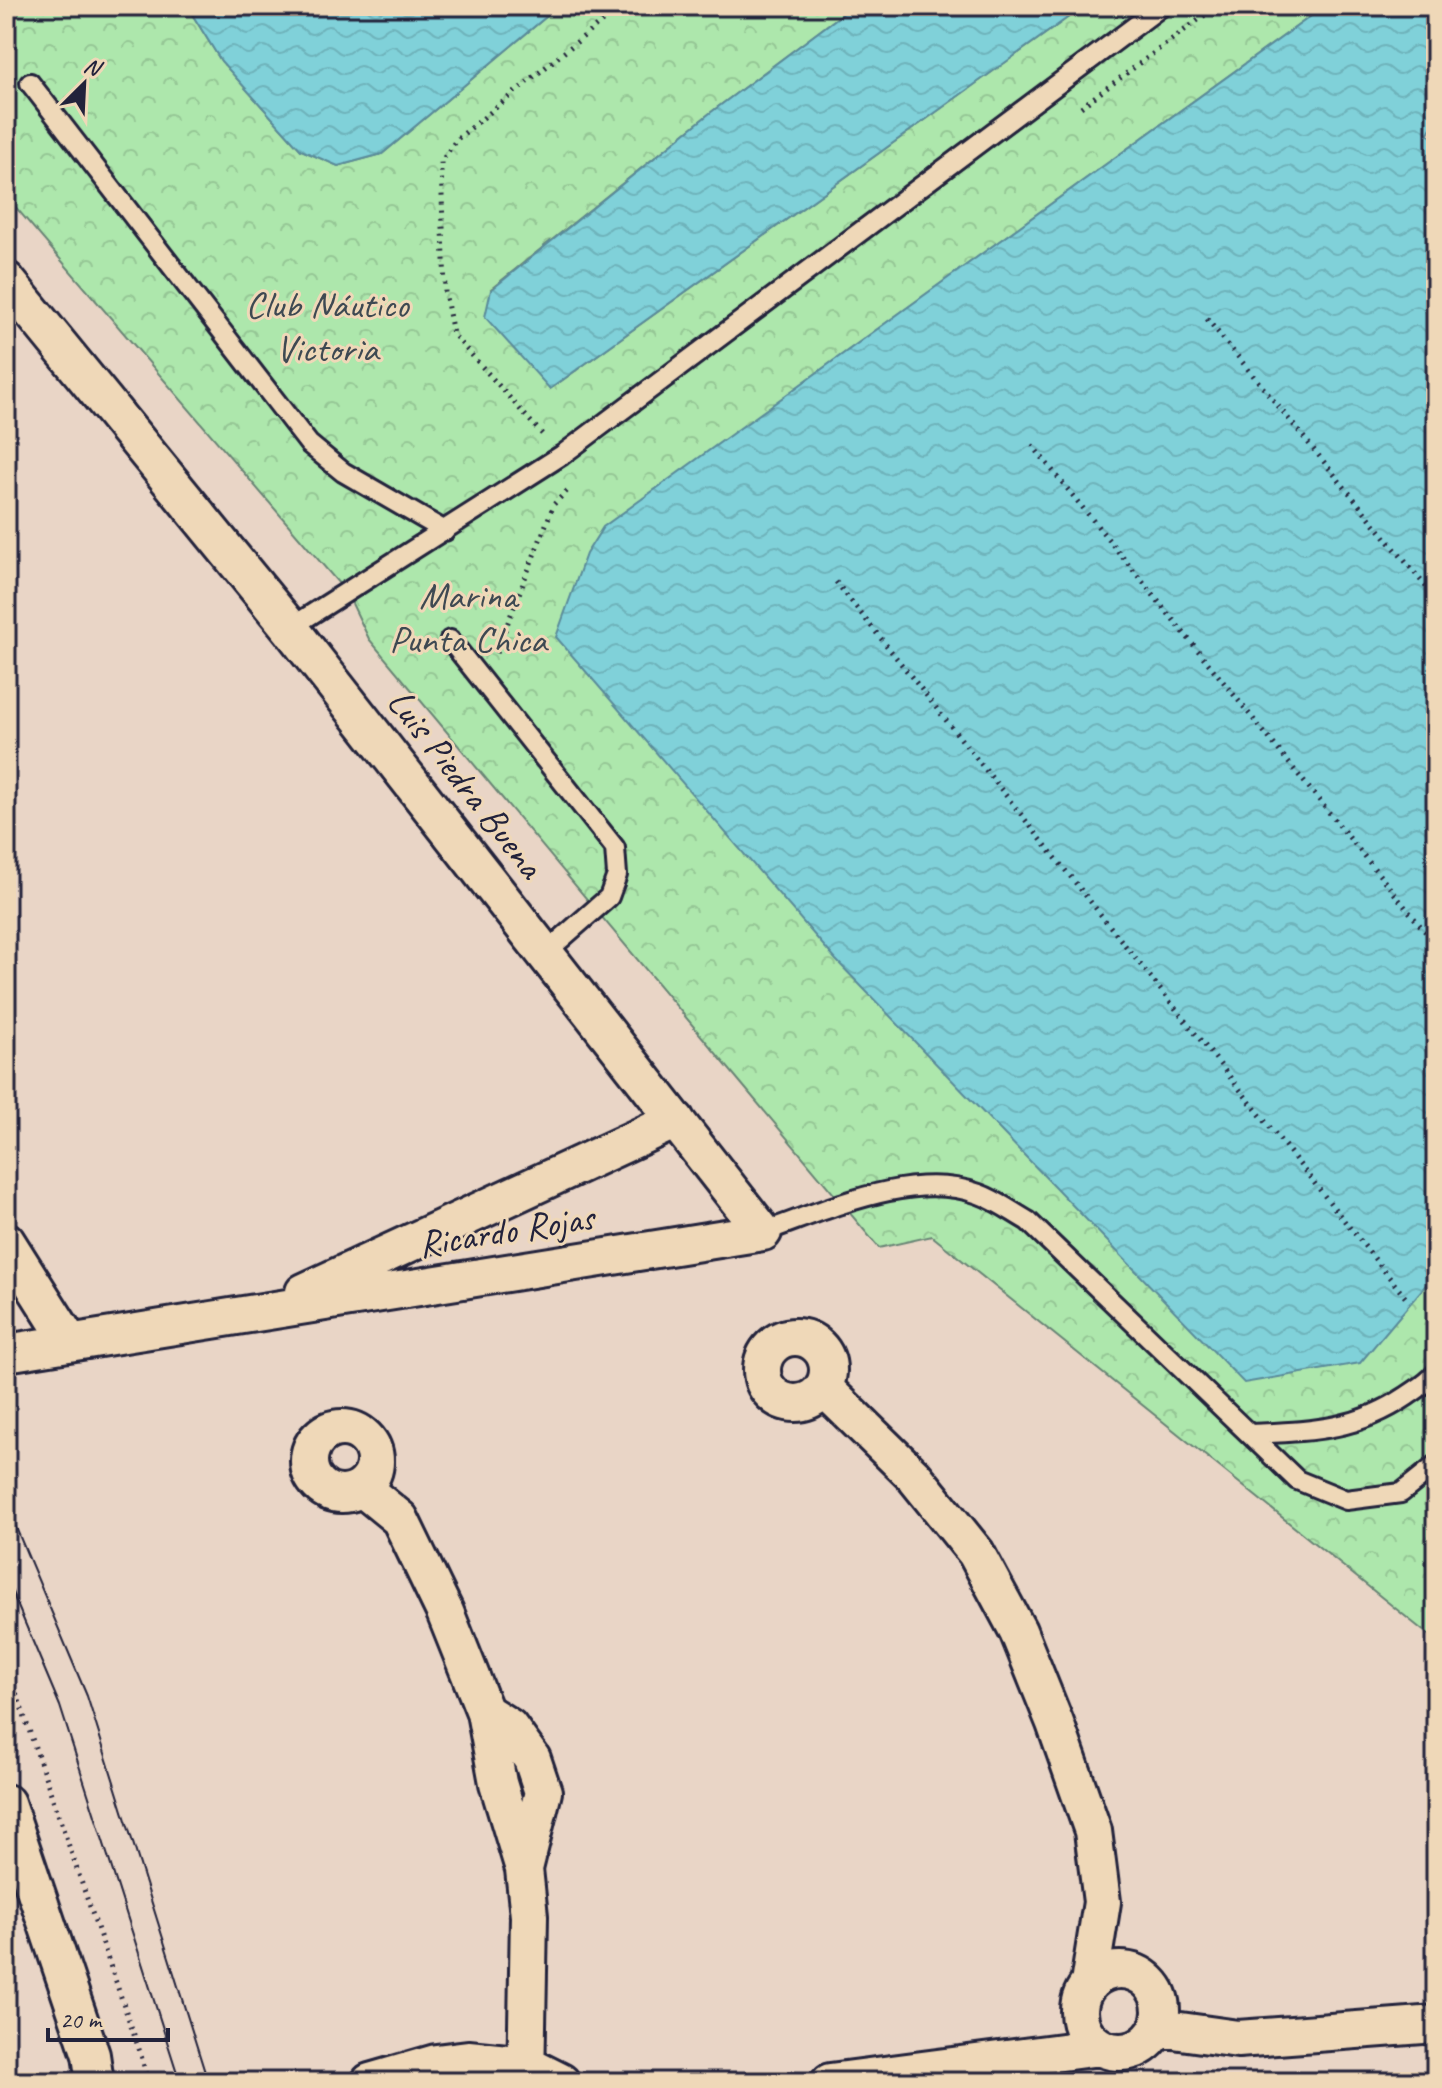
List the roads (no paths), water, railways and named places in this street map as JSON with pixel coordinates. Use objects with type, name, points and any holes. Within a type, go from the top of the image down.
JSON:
[{"type":"street","name":"Luis Piedra Buena","points":[[6,280],[290,628],[763,1232]]},
{"type":"street","name":"Ricardo Rojas","points":[[262,1311],[676,1120]]},
{"type":"street","name":"Ricardo Rojas","points":[[6,1353],[763,1232]]},
{"type":"street","points":[[6,1241],[69,1341]]},
{"type":"street","points":[[823,1387],[914,1476],[976,1553],[1018,1631],[1093,1831],[1102,1902],[1084,1992],[1078,2012],[1081,2026],[1100,2047],[1113,2052],[1127,2052],[1140,2048],[1159,2028],[1161,2002],[1156,1990],[1136,1973],[1111,1971],[1098,1976],[1084,1992],[1044,2043],[1012,2060]]},
{"type":"street","points":[[362,1488],[400,1519],[445,1612],[485,1712],[498,1783],[524,1869],[529,1916],[527,2074]]},
{"type":"street","points":[[6,1803],[91,2055],[95,2082]]},
{"type":"street","points":[[1159,2028],[1238,2039],[1436,2024]]},
{"type":"street","points":[[830,2082],[1100,2047]]},
{"type":"street","points":[[382,2081],[436,2063],[468,2059],[561,2082]]},
{"type":"lane","points":[[290,628],[562,455],[1162,6]]},
{"type":"lane","points":[[30,83],[309,444],[343,472],[445,531]]},
{"type":"lane","points":[[450,640],[615,848],[617,875],[609,897],[545,953]]},
{"type":"lane","points":[[763,1232],[889,1190],[950,1187],[980,1194],[1028,1221],[1297,1480],[1346,1500],[1401,1493],[1436,1465]]},
{"type":"lane","points":[[1251,1434],[1311,1431],[1359,1422],[1400,1401],[1436,1373]]},
{"type":"water","points":[[187,6],[559,6],[382,154],[338,166],[301,150],[221,61]]},
{"type":"water","points":[[853,6],[1084,6],[550,389],[485,317],[491,290],[710,113]]},
{"type":"water","points":[[1325,6],[1436,6],[1436,119],[1428,133],[1436,142],[1436,1273],[1360,1363],[1244,1383],[836,960],[556,637],[586,554],[603,527]]},
{"type":"tram line","points":[[6,1504],[87,1696],[208,2082]]},
{"type":"tram line","points":[[6,1578],[60,1706],[180,2082]]},
{"type":"park label","name":"Club Náutico Victoria","points":[[327,326]]},
{"type":"park label","name":"Marina Punta Chica","points":[[468,617]]}]
